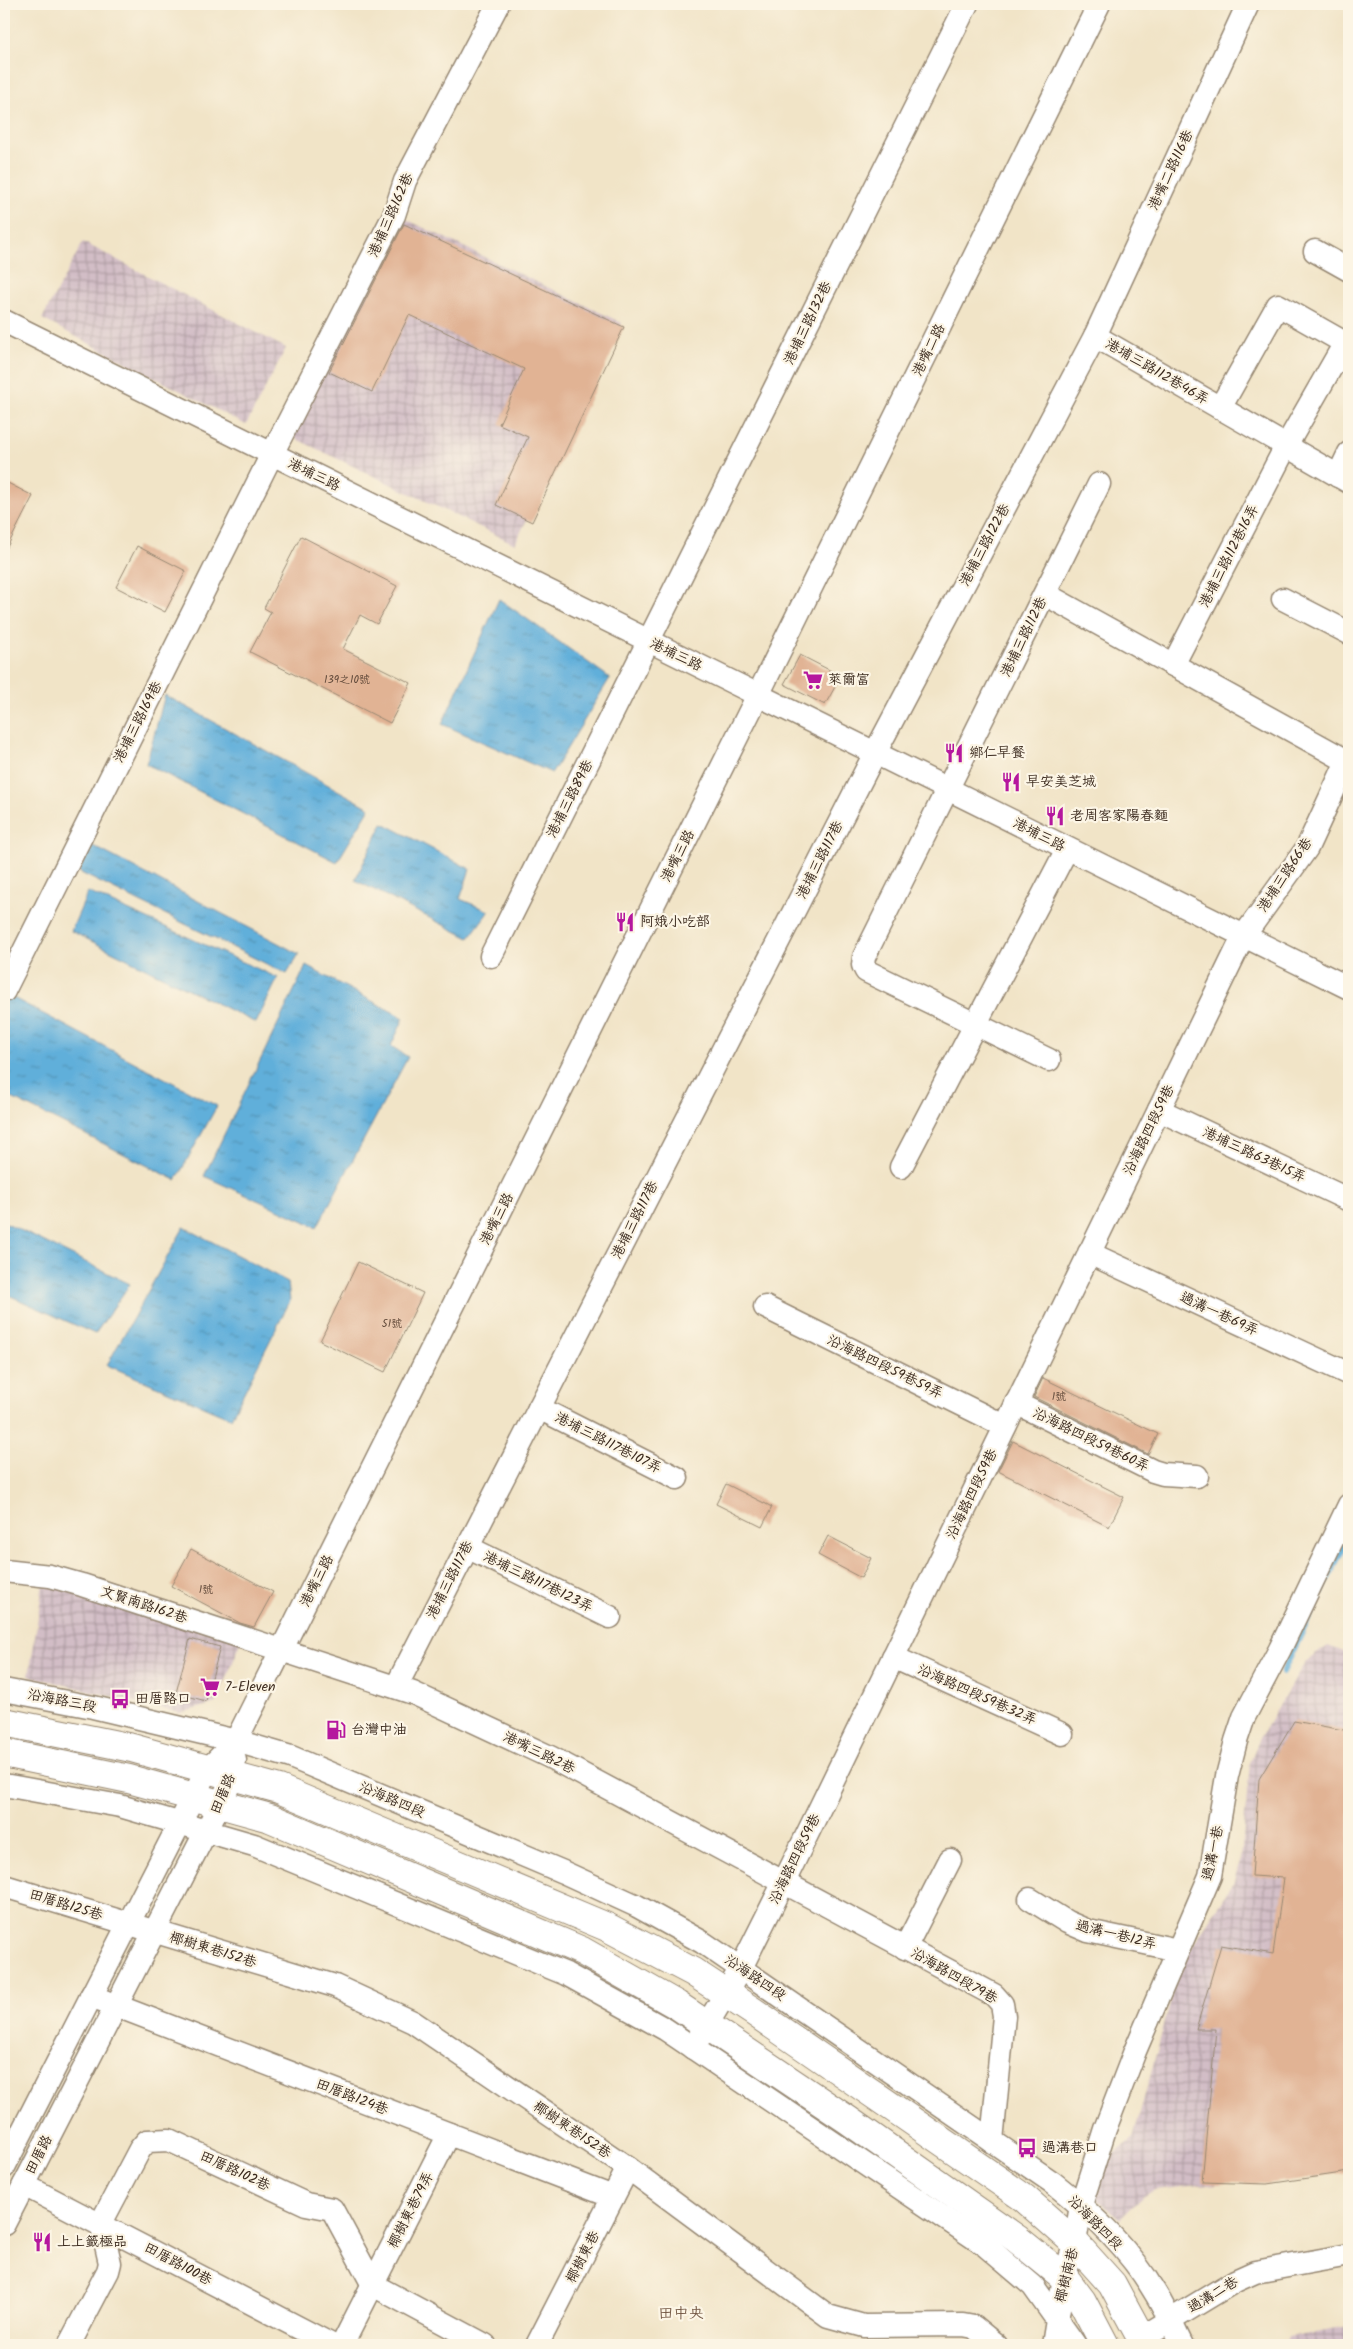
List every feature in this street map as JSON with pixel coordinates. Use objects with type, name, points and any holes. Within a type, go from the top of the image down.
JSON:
[{"type":"main road","points":[[4,1722],[132,1748],[207,1770]]},
{"type":"main road","points":[[4,1753],[129,1779],[270,1818],[582,1951],[677,2005],[700,2037],[983,2214],[1064,2277],[1082,2301],[1105,2345]]},
{"type":"main road","name":"沿海路四段","points":[[207,1770],[279,1789],[607,1927],[693,1972],[1024,2198],[1075,2243],[1112,2284],[1143,2342]]},
{"type":"street","name":"港埔三路162巷","points":[[272,454],[394,215],[405,181],[498,4]]},
{"type":"street","name":"港埔三路132巷","points":[[650,641],[967,4]]},
{"type":"street","name":"港嘴二路","points":[[758,696],[1099,4]]},
{"type":"street","name":"港嘴二路116巷","points":[[1095,336],[1248,4]]},
{"type":"street","points":[[1316,251],[1349,270]]},
{"type":"street","name":"港埔三路112巷46弄","points":[[1095,336],[1220,408],[1286,446],[1345,343],[1278,305],[1220,408]]},
{"type":"street","name":"港埔三路","points":[[4,321],[1349,988]]},
{"type":"street","name":"港埔三路122巷","points":[[875,753],[1095,336]]},
{"type":"street","points":[[1286,446],[1344,479],[1349,453]]},
{"type":"street","name":"港埔三路112巷16弄","points":[[1173,665],[1286,446]]},
{"type":"street","name":"港埔三路169巷","points":[[4,991],[272,454]]},
{"type":"street","name":"港埔三路112巷","points":[[975,1024],[866,971],[863,965],[864,957],[1099,484]]},
{"type":"street","points":[[1044,594],[1348,759]]},
{"type":"street","points":[[1283,599],[1349,633]]},
{"type":"street","name":"港埔三路89巷","points":[[491,956],[650,641]]},
{"type":"street","name":"港嘴三路","points":[[236,1742],[758,696]]},
{"type":"street","name":"港埔三路117巷","points":[[396,1687],[875,753]]},
{"type":"street","name":"港埔三路66巷","points":[[1243,937],[1307,848],[1348,759]]},
{"type":"street","points":[[901,1167],[1067,848]]},
{"type":"street","name":"沿海路四段59巷","points":[[700,2037],[741,1968],[784,1882],[1243,937]]},
{"type":"street","points":[[975,1024],[1050,1060]]},
{"type":"street","name":"港埔三路63巷15弄","points":[[1159,1110],[1349,1200]]},
{"type":"street","name":"過溝一巷69弄","points":[[1089,1253],[1349,1374]]},
{"type":"street","name":"沿海路四段59巷59弄","points":[[765,1307],[1005,1426]]},
{"type":"street","name":"沿海路四段59巷60弄","points":[[1016,1403],[1153,1471],[1163,1474],[1197,1476]]},
{"type":"street","name":"港埔三路117巷107弄","points":[[539,1408],[676,1478]]},
{"type":"street","name":"過溝一巷","points":[[1081,2205],[1105,2129],[1210,1876],[1227,1776],[1244,1717],[1280,1649],[1349,1505]]},
{"type":"street","name":"港埔三路117巷123弄","points":[[467,1547],[610,1617]]},
{"type":"street","name":"文賢南路162巷","points":[[4,1571],[50,1576],[283,1649]]},
{"type":"street","name":"港嘴三路2巷","points":[[283,1649],[396,1687],[550,1757],[784,1882]]},
{"type":"street","name":"沿海路四段59巷32弄","points":[[893,1657],[1062,1734]]},
{"type":"street","name":"沿海路三段","points":[[4,1690],[93,1707],[236,1742]]},
{"type":"street","name":"田厝路","points":[[4,2167],[207,1770],[236,1742]]},
{"type":"street","name":"田厝路","points":[[4,2224],[233,1777],[236,1742]]},
{"type":"street","name":"沿海路四段","points":[[236,1742],[291,1757],[563,1872],[637,1906],[702,1942],[992,2140],[1081,2205],[1137,2266],[1154,2291],[1182,2345]]},
{"type":"street","points":[[4,1785],[120,1806],[254,1845],[566,1974],[665,2029],[700,2037],[986,2246],[1033,2286],[1075,2345]]},
{"type":"street","points":[[905,1948],[950,1860]]},
{"type":"street","name":"沿海路四段79巷","points":[[784,1882],[994,1996],[1002,2004],[1004,2016],[992,2140]]},
{"type":"street","name":"田厝路125巷","points":[[4,1886],[128,1924]]},
{"type":"street","name":"過溝一巷12弄","points":[[1030,1899],[1067,1922],[1088,1931],[1178,1950]]},
{"type":"street","name":"椰樹東巷152巷","points":[[128,1924],[335,1986],[413,2022],[628,2168],[828,2316],[864,2326],[969,2326],[981,2331],[996,2345]]},
{"type":"street","name":"田厝路124巷","points":[[91,1996],[115,2007],[613,2197]]},
{"type":"street","name":"椰樹東巷79弄","points":[[342,2345],[449,2134]]},
{"type":"street","name":"田厝路102巷","points":[[101,2223],[146,2141],[169,2140],[306,2204],[332,2209],[373,2285]]},
{"type":"street","name":"椰樹東巷","points":[[537,2345],[628,2168]]},
{"type":"street","name":"田厝路100巷","points":[[24,2185],[101,2223],[332,2345]]},
{"type":"street","name":"椰樹南巷","points":[[1053,2345],[1064,2277],[1075,2243],[1081,2205]]},
{"type":"street","points":[[69,2345],[108,2271],[110,2263],[101,2223]]},
{"type":"street","name":"過溝二巷","points":[[1143,2342],[1170,2322],[1235,2281],[1255,2272],[1349,2255]]},
{"type":"street","points":[[373,2285],[485,2345]]},
{"type":"shaded area","points":[[391,212],[622,323],[515,544],[284,433]]},
{"type":"shaded area","points":[[83,242],[286,348],[246,425],[42,319]]},
{"type":"shaded area","points":[[44,1577],[245,1633],[216,1703],[180,1713],[29,1676]]},
{"type":"shaded area","points":[[1328,1646],[1349,1654],[1349,2168],[1155,2190],[1143,2196],[1120,2219],[1087,2190],[1097,2168],[1133,2138],[1181,1963],[1233,1884],[1241,1859],[1250,1763],[1259,1740],[1305,1662]]},
{"type":"shaded area","points":[[1349,2326],[1349,2345],[1285,2345],[1288,2337]]},
{"type":"water","points":[[499,599],[610,678],[552,773],[442,724]]},
{"type":"water","points":[[165,695],[370,808],[337,862],[146,764]]},
{"type":"water","points":[[383,823],[470,869],[460,899],[489,911],[469,938],[355,880]]},
{"type":"water","points":[[91,845],[299,954],[287,974],[79,872]]},
{"type":"water","points":[[88,892],[278,978],[256,1023],[71,931]]},
{"type":"water","points":[[306,966],[404,1018],[391,1046],[408,1057],[317,1227],[204,1176]]},
{"type":"water","points":[[4,993],[217,1106],[176,1180],[4,1094]]},
{"type":"water","points":[[4,1222],[130,1284],[95,1334],[4,1293]]},
{"type":"water","points":[[184,1227],[288,1282],[290,1301],[231,1418],[107,1365]]},
{"type":"building","points":[[404,224],[624,327],[532,522],[496,505],[528,437],[499,424],[524,369],[409,315],[372,392],[329,372]]},
{"type":"building","points":[[4,481],[33,496],[4,553]]},
{"type":"building","points":[[301,536],[397,586],[377,624],[360,615],[343,649],[411,683],[390,723],[250,652],[271,612],[264,608]]},
{"type":"building","points":[[137,546],[186,571],[165,612],[116,587]]},
{"type":"building","name":"萊爾富","points":[[800,655],[841,676],[825,705],[784,684]]},
{"type":"building","points":[[358,1262],[423,1293],[385,1372],[320,1341]]},
{"type":"building","points":[[1043,1378],[1158,1434],[1148,1454],[1034,1397]]},
{"type":"building","points":[[1013,1441],[1124,1497],[1109,1527],[998,1471]]},
{"type":"building","points":[[726,1484],[772,1507],[762,1527],[716,1504]]},
{"type":"building","points":[[828,1536],[871,1558],[861,1578],[818,1555]]},
{"type":"building","points":[[191,1549],[273,1592],[254,1627],[240,1623],[171,1586]]},
{"type":"building","points":[[190,1639],[220,1647],[206,1701],[176,1693]]},
{"type":"building","points":[[1294,1721],[1349,1731],[1349,2172],[1267,2184],[1202,2182],[1216,2029],[1196,2029],[1221,1945],[1273,1954],[1284,1878],[1252,1876],[1259,1779]]},
{"type":"waterway","points":[[1283,1672],[1349,1535]]},
{"type":"place","name":"萊爾富","points":[[813,680]]},
{"type":"place","name":"鄉仁早餐","points":[[954,753]]},
{"type":"place","name":"早安美芝城","points":[[1011,782]]},
{"type":"place","name":"老周客家陽春麵","points":[[1055,816]]},
{"type":"place","name":"阿娥小吃部","points":[[625,922]]},
{"type":"place","name":"7-Eleven","points":[[210,1687]]},
{"type":"place","name":"田厝路口","points":[[120,1699]]},
{"type":"place","name":"台灣中油","points":[[336,1730]]},
{"type":"place","name":"過溝巷口","points":[[1027,2148]]},
{"type":"place","name":"上上籤極品","points":[[42,2242]]},
{"type":"district","name":"田中央","points":[[681,2314]]}]
